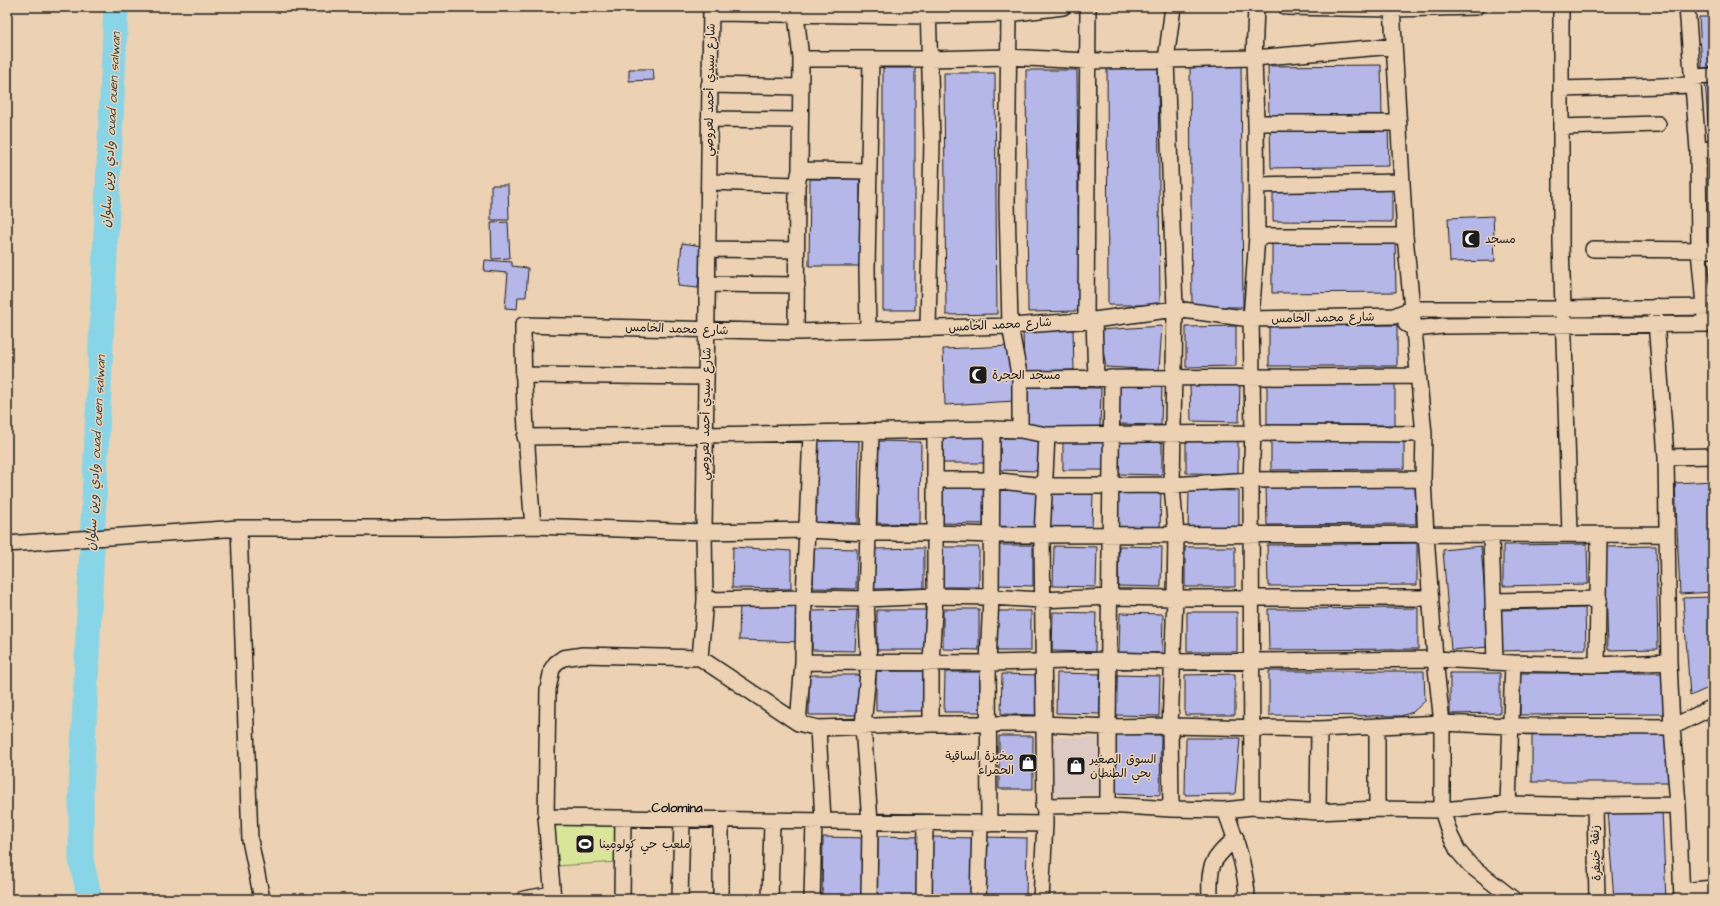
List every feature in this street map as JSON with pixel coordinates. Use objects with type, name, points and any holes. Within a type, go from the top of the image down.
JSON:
[{"type":"street","points":[[711,10],[763,10],[796,14],[813,10],[928,11],[1009,14],[1064,7]]},
{"type":"street","points":[[1088,7],[1090,320],[1096,379]]},
{"type":"street","points":[[1171,809],[1170,726],[1176,534],[1172,485],[1175,309],[1166,60],[1173,7]]},
{"type":"street","points":[[1252,807],[1251,480],[1253,433],[1251,319],[1257,236],[1254,58],[1256,7]]},
{"type":"street","points":[[1286,7],[1476,7]]},
{"type":"street","points":[[1561,7],[1561,243],[1570,534]]},
{"type":"street","points":[[1394,316],[1415,329],[1443,326],[1655,326],[1710,324],[1706,250],[1687,7]]},
{"type":"street","points":[[1392,8],[1405,236],[1411,308],[1415,329],[1417,376],[1424,434],[1423,479],[1426,535],[1435,659],[1442,723],[1442,810],[1450,835],[1458,851],[1470,865],[1513,899]]},
{"type":"street","name":"شارع سيدي أحمد لعروصي","points":[[700,658],[705,600],[704,532],[709,182],[708,119],[711,10]]},
{"type":"street","points":[[928,11],[932,140],[928,328]]},
{"type":"street","points":[[796,14],[800,59],[800,170],[797,185],[796,332]]},
{"type":"street","points":[[1009,14],[1007,203],[1010,326],[1020,379],[1020,430]]},
{"type":"street","points":[[800,59],[929,59],[1008,57],[1088,61],[1166,60],[1254,58],[1394,46]]},
{"type":"street","points":[[868,329],[871,59]]},
{"type":"street","points":[[1561,89],[1693,81],[1713,76]]},
{"type":"street","points":[[709,85],[800,87]]},
{"type":"street","points":[[708,119],[799,120]]},
{"type":"street","points":[[1256,123],[1399,123]]},
{"type":"street","points":[[1561,127],[1658,124]]},
{"type":"street","points":[[1698,150],[1713,149]]},
{"type":"street","points":[[800,170],[869,171]]},
{"type":"street","points":[[709,182],[797,185]]},
{"type":"street","points":[[1257,185],[1402,182]]},
{"type":"street","points":[[1257,236],[1405,236]]},
{"type":"street","points":[[708,249],[796,250]]},
{"type":"street","points":[[1593,249],[1706,250]]},
{"type":"street","points":[[708,284],[797,285]]},
{"type":"street","points":[[1655,307],[1655,326],[1666,457],[1669,662],[1682,895],[1713,888]]},
{"type":"street","name":"شارع محمد الخامس","points":[[523,374],[523,325],[706,331],[796,332],[1010,326],[1090,320],[1175,309],[1251,319],[1394,316],[1411,308],[1563,309],[1709,307]]},
{"type":"street","points":[[533,526],[525,437],[523,374],[706,377]]},
{"type":"street","points":[[1020,379],[1417,376]]},
{"type":"street","points":[[1108,805],[1108,660],[1112,485],[1112,378]]},
{"type":"street","points":[[525,437],[992,429],[1020,430],[1047,435],[1253,433],[1424,434]]},
{"type":"street","points":[[978,899],[984,824],[988,725],[988,663],[991,597],[992,429]]},
{"type":"street","points":[[869,899],[870,822],[863,726],[869,662],[866,599],[871,431]]},
{"type":"street","points":[[931,724],[931,662],[935,596],[935,431]]},
{"type":"street","points":[[798,723],[803,662],[804,598],[811,433]]},
{"type":"street","points":[[1041,899],[1045,824],[1043,806],[1043,661],[1041,600],[1042,536],[1047,435]]},
{"type":"street","points":[[1666,457],[1713,456]]},
{"type":"street","points":[[936,480],[991,480],[1045,486],[1172,485],[1251,480],[1423,479]]},
{"type":"street","points":[[9,544],[239,528],[448,528],[533,526],[704,532],[808,530],[867,533],[1042,536],[1111,534],[1252,536],[1666,534]]},
{"type":"street","points":[[239,528],[250,840],[262,899]]},
{"type":"street","points":[[1597,665],[1599,534]]},
{"type":"street","points":[[1491,535],[1495,662]]},
{"type":"street","points":[[705,600],[804,598],[866,599],[935,596],[1041,600],[1109,597],[1431,598]]},
{"type":"street","points":[[1494,601],[1598,599]]},
{"type":"street","points":[[524,899],[552,896],[546,817],[548,689],[552,669],[556,663],[563,658],[583,655],[700,658],[798,723],[818,728],[931,724],[1043,724],[1108,727],[1170,726],[1319,729],[1442,723],[1511,726],[1672,727],[1713,707]]},
{"type":"street","points":[[803,662],[988,663],[1108,660],[1173,662],[1435,659],[1597,665],[1669,662]]},
{"type":"street","points":[[1508,804],[1513,663]]},
{"type":"street","points":[[1377,726],[1377,809]]},
{"type":"street","points":[[812,899],[819,821],[818,728]]},
{"type":"street","points":[[1318,812],[1319,729]]},
{"type":"street","points":[[1043,806],[1108,805],[1171,809],[1225,810],[1252,807],[1318,812],[1377,809],[1442,810],[1508,804],[1678,806]]},
{"type":"street","name":"زنقة خنيفرة","points":[[1595,806],[1597,899]]},
{"type":"street","points":[[1225,810],[1236,838],[1247,888],[1247,899]]},
{"type":"street","points":[[546,817],[1045,824]]},
{"type":"street","points":[[622,899],[623,818]]},
{"type":"street","points":[[680,899],[682,819]]},
{"type":"street","points":[[721,820],[721,899]]},
{"type":"street","points":[[770,899],[772,820]]},
{"type":"street","points":[[924,899],[925,823]]},
{"type":"street","points":[[1210,899],[1211,867],[1219,853],[1236,838]]},
{"type":"shaded area","name":"السوق الصغير بحي الطنطان","points":[[1052,737],[1100,738],[1102,794],[1051,795]]},
{"type":"green space","name":"ملعب حي كولومينا","points":[[614,822],[617,862],[556,866],[553,826]]},
{"type":"building","points":[[1699,17],[1713,17],[1713,67],[1702,68]]},
{"type":"building","points":[[1107,64],[1158,64],[1160,305],[1108,305]]},
{"type":"building","points":[[1241,65],[1243,307],[1192,307],[1190,66]]},
{"type":"building","points":[[1381,65],[1382,116],[1269,117],[1268,66]]},
{"type":"building","points":[[883,68],[915,68],[915,310],[883,310]]},
{"type":"building","points":[[629,69],[653,69],[654,80],[629,81]]},
{"type":"building","points":[[1026,70],[1077,70],[1079,311],[1028,312]]},
{"type":"building","points":[[944,73],[995,73],[997,314],[946,315]]},
{"type":"building","points":[[1705,80],[1713,80],[1713,136],[1709,136]]},
{"type":"building","points":[[1388,125],[1389,166],[1271,168],[1270,128]]},
{"type":"building","points":[[810,179],[860,179],[860,266],[809,266]]},
{"type":"building","points":[[491,185],[508,185],[509,220],[491,220]]},
{"type":"building","points":[[1273,187],[1392,188],[1392,222],[1273,221]]},
{"type":"building","name":"مسجد","points":[[1493,216],[1495,261],[1450,262],[1448,218]]},
{"type":"building","points":[[508,222],[510,258],[492,259],[491,223]]},
{"type":"building","points":[[1395,239],[1396,292],[1272,293],[1272,240]]},
{"type":"building","points":[[682,243],[702,246],[698,288],[678,286]]},
{"type":"building","points":[[485,260],[512,262],[512,266],[528,268],[526,297],[518,297],[517,309],[505,308],[508,273],[484,271]]},
{"type":"building","points":[[1397,325],[1397,366],[1269,366],[1269,326]]},
{"type":"building","points":[[1162,326],[1159,370],[1106,367],[1099,330]]},
{"type":"building","points":[[1236,326],[1236,366],[1186,367],[1186,327]]},
{"type":"building","points":[[1073,330],[1074,370],[1024,371],[1023,331]]},
{"type":"building","name":"مسجد الحجرة","points":[[1010,346],[1015,401],[945,405],[943,349]]},
{"type":"building","points":[[1240,383],[1239,422],[1191,421],[1190,384]]},
{"type":"building","points":[[1119,384],[1162,385],[1161,425],[1118,424]]},
{"type":"building","points":[[1395,384],[1395,425],[1267,425],[1267,385]]},
{"type":"building","points":[[1027,387],[1101,388],[1100,428],[1027,426]]},
{"type":"building","points":[[942,431],[986,431],[986,463],[942,463]]},
{"type":"building","points":[[995,438],[1040,438],[1040,471],[995,470]]},
{"type":"building","points":[[1063,438],[1107,438],[1107,470],[1063,470]]},
{"type":"building","points":[[1186,438],[1238,438],[1238,474],[1186,473]]},
{"type":"building","points":[[1404,438],[1404,469],[1271,470],[1271,439]]},
{"type":"building","points":[[816,440],[859,441],[858,523],[815,523]]},
{"type":"building","points":[[878,441],[921,442],[920,524],[877,523]]},
{"type":"building","points":[[1118,442],[1162,442],[1162,475],[1118,474]]},
{"type":"building","points":[[1713,481],[1713,592],[1680,594],[1675,483]]},
{"type":"building","points":[[941,483],[984,484],[984,524],[940,523]]},
{"type":"building","points":[[1415,483],[1416,524],[1267,525],[1266,484]]},
{"type":"building","points":[[995,487],[1038,488],[1037,527],[994,526]]},
{"type":"building","points":[[1118,488],[1161,489],[1160,529],[1117,528]]},
{"type":"building","points":[[1050,490],[1093,491],[1092,529],[1048,526]]},
{"type":"building","points":[[1189,490],[1239,491],[1239,530],[1188,529]]},
{"type":"building","points":[[1417,543],[1417,585],[1268,586],[1267,545]]},
{"type":"building","points":[[1587,544],[1588,584],[1503,586],[1503,545]]},
{"type":"building","points":[[998,545],[1033,545],[1033,586],[997,585]]},
{"type":"building","points":[[1054,546],[1097,547],[1096,587],[1053,586]]},
{"type":"building","points":[[1119,546],[1162,547],[1161,587],[1118,586]]},
{"type":"building","points":[[1481,546],[1489,647],[1451,650],[1443,550]]},
{"type":"building","points":[[1656,546],[1658,649],[1608,650],[1605,547]]},
{"type":"building","points":[[733,547],[791,551],[791,589],[732,588]]},
{"type":"building","points":[[943,547],[979,547],[979,587],[943,587]]},
{"type":"building","points":[[1185,547],[1235,547],[1235,587],[1185,587]]},
{"type":"building","points":[[814,548],[857,549],[856,589],[813,588]]},
{"type":"building","points":[[924,548],[924,588],[874,589],[874,549]]},
{"type":"building","points":[[1711,597],[1713,623],[1713,686],[1690,696],[1683,598]]},
{"type":"building","points":[[740,599],[802,601],[801,642],[739,640]]},
{"type":"building","points":[[1418,608],[1418,649],[1269,650],[1268,609]]},
{"type":"building","points":[[1585,608],[1586,649],[1501,651],[1500,610]]},
{"type":"building","points":[[943,609],[979,609],[979,650],[943,649]]},
{"type":"building","points":[[857,610],[855,651],[812,650],[812,611]]},
{"type":"building","points":[[877,610],[927,610],[927,650],[877,650]]},
{"type":"building","points":[[996,611],[1031,611],[1031,651],[995,651]]},
{"type":"building","points":[[1053,612],[1096,613],[1095,652],[1052,651]]},
{"type":"building","points":[[1187,612],[1237,612],[1237,652],[1187,652]]},
{"type":"building","points":[[1120,613],[1163,614],[1162,653],[1119,652]]},
{"type":"building","points":[[876,671],[926,671],[926,711],[876,711]]},
{"type":"building","points":[[1269,671],[1424,671],[1425,701],[1413,712],[1401,716],[1269,715]]},
{"type":"building","points":[[945,672],[980,672],[980,712],[944,712]]},
{"type":"building","points":[[1057,673],[1100,674],[1100,714],[1056,713]]},
{"type":"building","points":[[1450,673],[1500,673],[1500,713],[1450,714]]},
{"type":"building","points":[[1520,673],[1663,673],[1664,714],[1520,715]]},
{"type":"building","points":[[1002,674],[1037,675],[1037,715],[1001,714]]},
{"type":"building","points":[[1235,674],[1235,715],[1185,715],[1185,675]]},
{"type":"building","points":[[809,675],[859,675],[860,715],[809,715]]},
{"type":"building","points":[[1117,675],[1160,676],[1159,716],[1116,715]]},
{"type":"building","points":[[1532,727],[1672,727],[1671,782],[1532,782]]},
{"type":"building","points":[[1115,734],[1161,735],[1160,795],[1114,793]]},
{"type":"building","points":[[999,736],[1033,736],[1033,789],[999,789]]},
{"type":"building","points":[[1186,738],[1240,738],[1235,794],[1185,795]]},
{"type":"building","points":[[1607,811],[1662,811],[1666,899],[1614,899]]},
{"type":"building","points":[[878,836],[921,837],[920,899],[877,899]]},
{"type":"building","points":[[823,837],[866,838],[865,899],[822,899]]},
{"type":"building","points":[[931,837],[974,838],[973,899],[930,899]]},
{"type":"building","points":[[984,837],[1027,838],[1026,899],[983,899]]},
{"type":"waterway","name":"وادي وين سلوان ouad ouen salwan","points":[[90,899],[81,860],[81,792],[116,7]]},
{"type":"place","name":"مسجد","points":[[1471,239]]},
{"type":"place","name":"مسجد الحجرة","points":[[978,375]]},
{"type":"place","name":"مخبزة الساقية الحمراء","points":[[1028,763]]},
{"type":"place","name":"السوق الصغير بحي الطنطان","points":[[1076,766]]},
{"type":"place","name":"ملعب حي كولومينا","points":[[585,844]]},
{"type":"district","name":"Colomina","points":[[677,808]]}]
